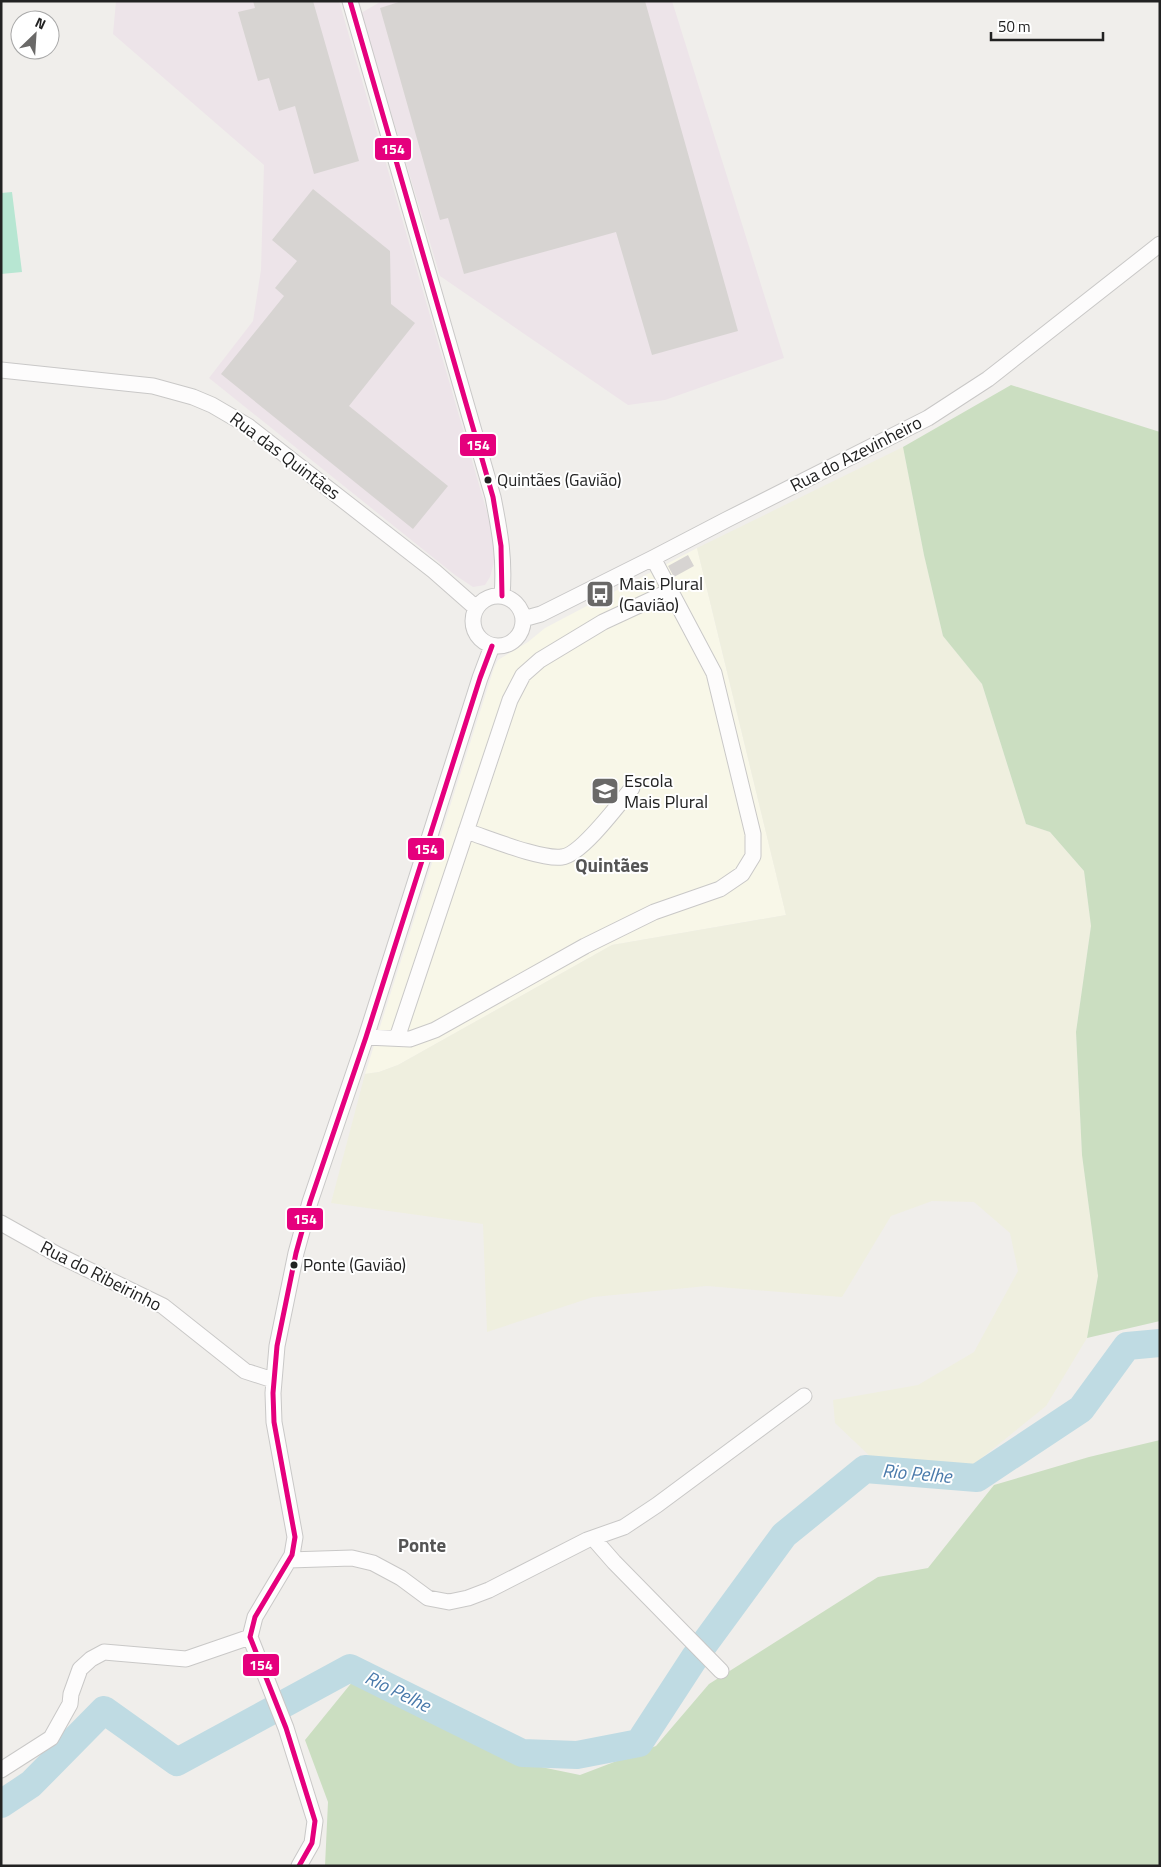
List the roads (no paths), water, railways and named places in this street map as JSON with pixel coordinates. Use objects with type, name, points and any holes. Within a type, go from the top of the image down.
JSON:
[{"type":"street","points":[[350,1],[493,497],[502,541],[504,574],[502,596]]},
{"type":"street","name":"Rua do Azevinheiro","points":[[524,619],[541,614],[654,558],[928,418],[988,379],[1160,244]]},
{"type":"street","name":"Rua das Quintães","points":[[1,370],[153,386],[186,395],[212,405],[248,426],[434,571],[476,608]]},
{"type":"street","points":[[366,1037],[410,1039],[435,1030],[584,946],[654,912],[720,890],[742,874],[753,856],[753,834],[714,673],[654,558]]},
{"type":"street","points":[[397,1038],[510,700],[523,675],[540,660],[603,622],[672,590]]},
{"type":"street","points":[[502,596],[510,598],[517,604],[522,611],[524,619],[521,632],[517,638],[506,645],[492,646],[479,638],[475,631],[473,616],[476,608],[487,598],[502,596]]},
{"type":"street","points":[[299,1866],[312,1843],[315,1822],[286,1728],[250,1637],[255,1617],[292,1554],[295,1537],[274,1422],[274,1380],[277,1346],[296,1253],[310,1202],[366,1037],[480,678],[492,646]]},
{"type":"street","points":[[466,831],[544,856],[563,857],[580,848],[632,788]]},
{"type":"street","name":"Rua do Ribeirinho","points":[[1,1223],[58,1255],[163,1306],[245,1371],[274,1380]]},
{"type":"street","points":[[289,1560],[352,1558],[372,1563],[401,1578],[428,1598],[449,1602],[468,1598],[489,1590],[593,1538],[624,1527],[804,1396]]},
{"type":"street","points":[[593,1538],[614,1562],[721,1671]]},
{"type":"street","points":[[1,1770],[51,1738],[70,1704],[71,1694],[80,1669],[104,1652],[186,1659],[250,1637]]},
{"type":"waterway","name":"Rio Pelhe","points":[[702,1647],[784,1535],[865,1469],[977,1478],[1081,1409],[1127,1346],[1160,1343]]},
{"type":"waterway","name":"Rio Pelhe","points":[[1,1804],[31,1784],[104,1710],[177,1762],[350,1668],[522,1753],[577,1755],[639,1743],[695,1657]]},
{"type":"place","name":"Quintães (Gavião)","points":[[488,480]]},
{"type":"place","name":"Mais Plural (Gavião)","points":[[600,594]]},
{"type":"place","name":"Escola Mais Plural","points":[[605,791]]},
{"type":"place","name":"Ponte (Gavião)","points":[[294,1265]]},
{"type":"district","name":"Quintães","points":[[612,865]]},
{"type":"district","name":"Ponte","points":[[422,1545]]}]
